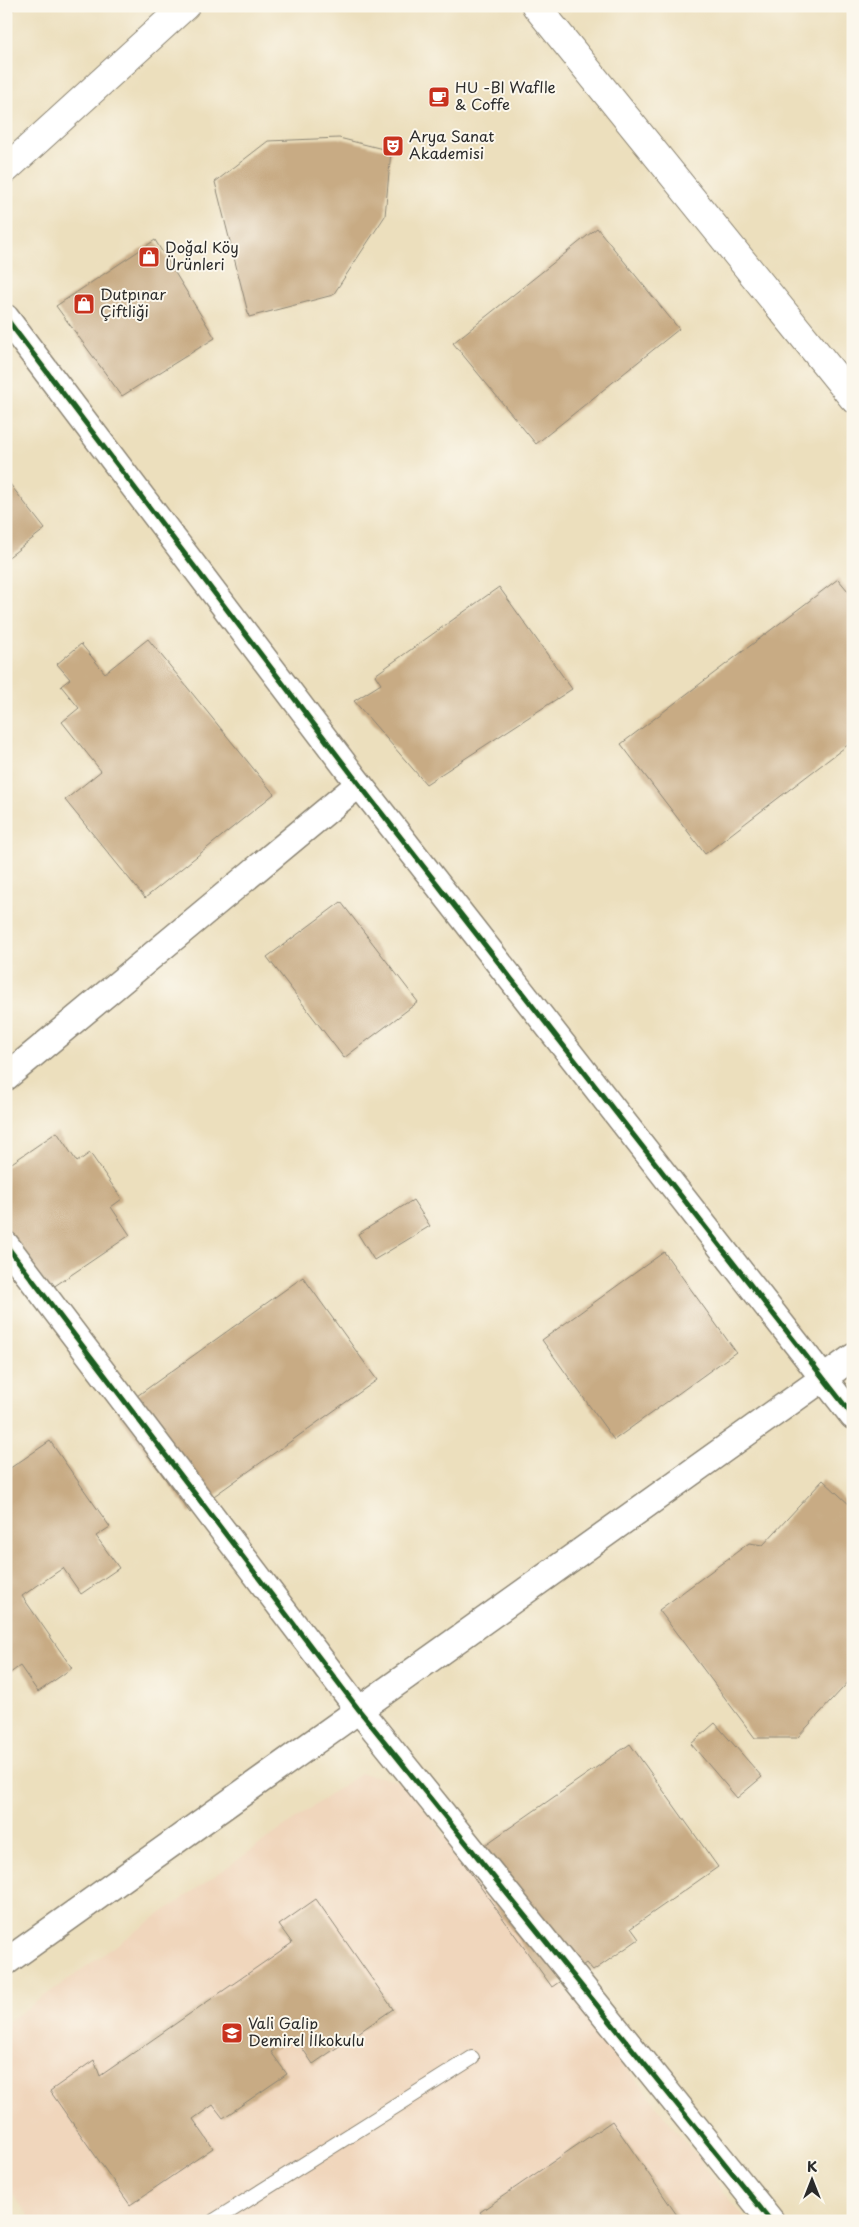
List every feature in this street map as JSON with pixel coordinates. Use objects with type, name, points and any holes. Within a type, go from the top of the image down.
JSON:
[{"type":"street","points":[[6,168],[185,6]]},
{"type":"street","points":[[536,6],[853,398]]},
{"type":"street","points":[[6,318],[359,784],[853,1416]]},
{"type":"street","points":[[6,1077],[359,784]]},
{"type":"street","points":[[6,1245],[359,1710],[771,2221]]},
{"type":"street","points":[[6,1962],[853,1357]]},
{"type":"lane","points":[[214,2221],[472,2058]]},
{"type":"shaded area","points":[[361,1773],[403,1782],[744,2217],[743,2221],[33,2221],[6,2185],[6,2023]]},
{"type":"building","points":[[6,6],[17,6],[6,16]]},
{"type":"building","points":[[339,138],[391,151],[385,216],[333,295],[249,317],[215,182],[268,141]]},
{"type":"building","points":[[597,228],[679,329],[536,444],[453,343]]},
{"type":"building","points":[[155,240],[215,338],[122,396],[56,306]]},
{"type":"building","points":[[6,479],[45,529],[6,559]]},
{"type":"building","points":[[838,579],[853,597],[853,741],[705,854],[621,744]]},
{"type":"building","points":[[499,587],[572,689],[426,784],[354,701],[381,684],[375,675]]},
{"type":"building","points":[[148,639],[274,794],[145,898],[65,800],[101,771],[62,722],[79,708],[61,686],[70,679],[57,664],[81,644],[105,673]]},
{"type":"building","points":[[341,902],[418,1002],[344,1058],[267,957]]},
{"type":"building","points":[[57,1132],[77,1162],[90,1153],[122,1199],[111,1207],[130,1235],[37,1298],[21,1275],[14,1280],[6,1269],[6,1167]]},
{"type":"building","points":[[413,1200],[430,1226],[374,1260],[358,1234]]},
{"type":"building","points":[[664,1252],[736,1352],[614,1440],[542,1340]]},
{"type":"building","points":[[303,1277],[377,1380],[190,1513],[116,1411]]},
{"type":"building","points":[[50,1441],[110,1527],[96,1536],[119,1568],[81,1594],[63,1568],[22,1596],[72,1668],[38,1692],[20,1666],[6,1676],[6,1471]]},
{"type":"building","points":[[823,1480],[853,1508],[853,1677],[797,1738],[755,1738],[659,1610],[749,1543],[763,1545]]},
{"type":"building","points":[[715,1723],[762,1777],[737,1798],[691,1744]]},
{"type":"building","points":[[630,1744],[718,1867],[631,1928],[639,1939],[593,1971],[586,1963],[552,1987],[462,1861]]},
{"type":"building","points":[[316,1899],[393,2009],[313,2064],[294,2036],[271,2052],[287,2074],[223,2118],[213,2105],[193,2119],[213,2148],[130,2205],[50,2091],[94,2060],[100,2076],[292,1943],[279,1925]]},
{"type":"building","points":[[612,2121],[681,2221],[486,2221],[480,2212]]},
{"type":"cycle path","points":[[6,318],[359,784],[853,1416]]},
{"type":"cycle path","points":[[6,1245],[359,1710],[771,2221]]},
{"type":"place","name":"HU -BI Waflle & Coffe","points":[[439,97]]},
{"type":"place","name":"Arya Sanat Akademisi","points":[[393,146]]},
{"type":"place","name":"Doğal Köy Ürünleri","points":[[149,257]]},
{"type":"place","name":"Dutpınar Çiftliği","points":[[84,304]]},
{"type":"place","name":"Vali Galip Demirel İlkokulu","points":[[232,2033]]}]
